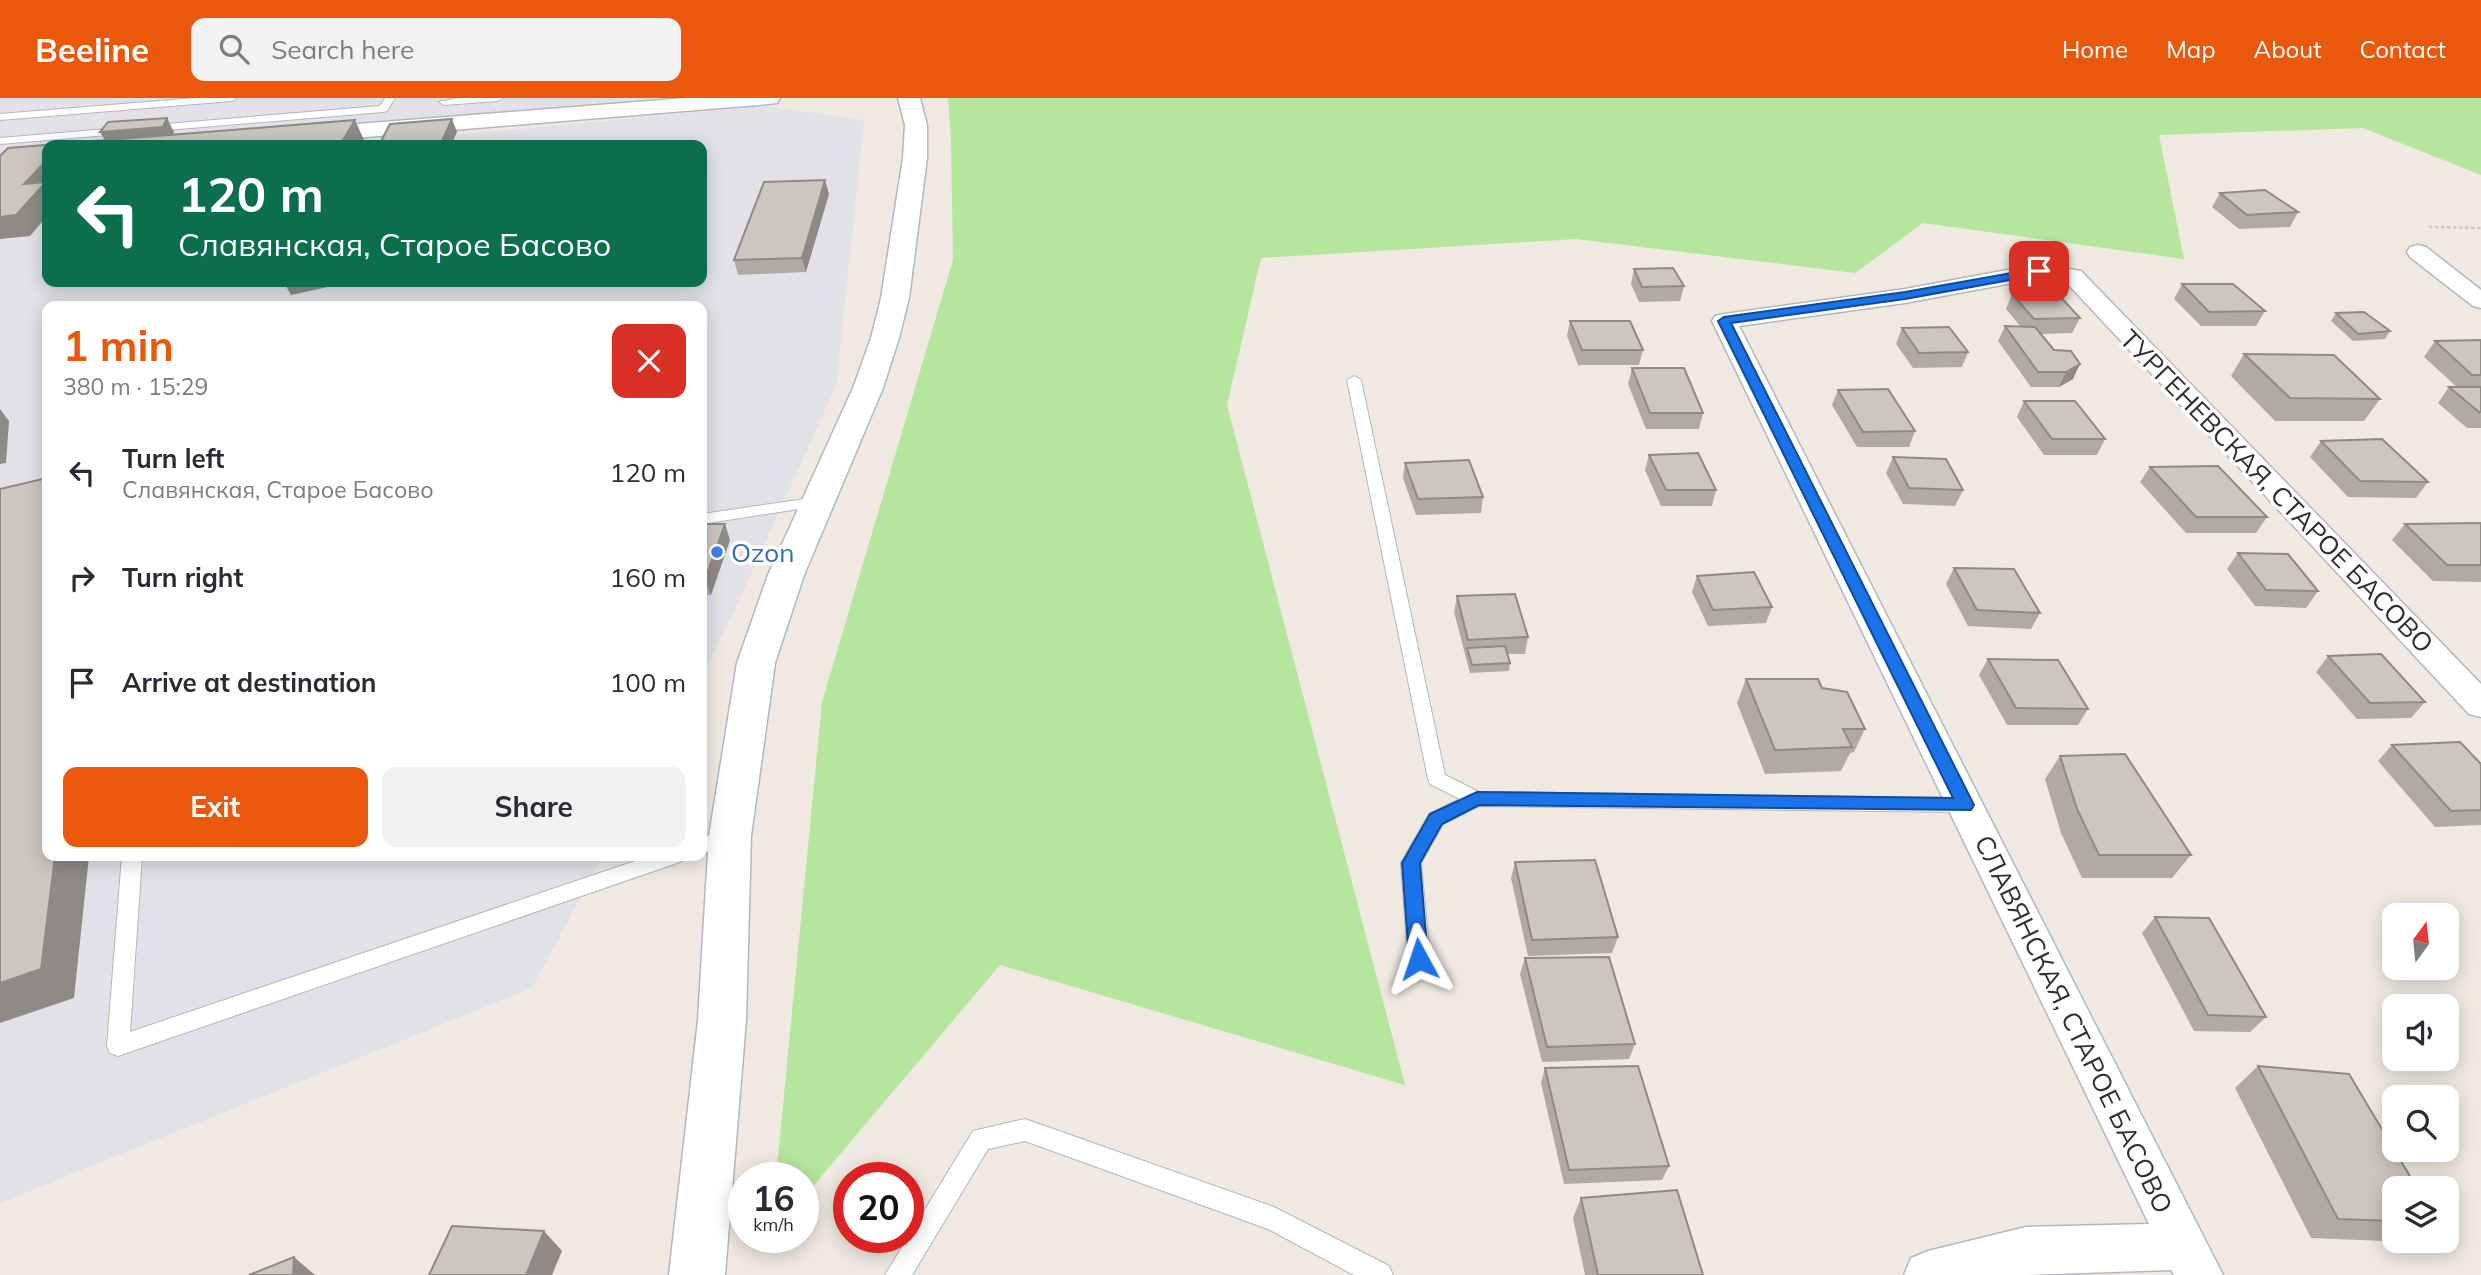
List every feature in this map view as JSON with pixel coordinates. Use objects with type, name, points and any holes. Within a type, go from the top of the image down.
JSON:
[{"type":"street","points":[[250,140],[769,98]]},
{"type":"street","points":[[697,1275],[722,1020],[716,841],[756,663],[786,575],[868,388],[895,298],[915,158],[916,125],[909,98]]},
{"type":"street","points":[[0,161],[42,157]]},
{"type":"street","points":[[2418,252],[2481,300]]},
{"type":"street","name":"ТУРГЕНЕВСКАЯ, СТАРОЕ БАСОВО","points":[[1724,321],[1905,296],[2039,271],[2073,276],[2481,705]]},
{"type":"street","name":"СЛАВЯНСКАЯ, СТАРОЕ БАСОВО","points":[[1724,321],[2192,1261]]},
{"type":"street","points":[[1928,1275],[2026,1251],[2192,1261]]},
{"type":"lane","points":[[0,117],[232,98]]},
{"type":"lane","points":[[0,141],[383,109],[390,98]]},
{"type":"lane","points":[[437,125],[454,116],[445,100],[498,98]]},
{"type":"lane","points":[[1354,380],[1437,779],[1477,799],[1965,805]]},
{"type":"lane","points":[[707,518],[819,502]]},
{"type":"lane","points":[[1419,959],[1411,863],[1436,819],[1477,799]]},
{"type":"lane","points":[[132,861],[118,1046],[658,861]]},
{"type":"lane","points":[[898,1275],[981,1139],[1026,1130],[1274,1219],[1380,1275]]},
{"type":"path","points":[[2418,252],[2429,227],[2481,228]]},
{"type":"shaded area","points":[[0,98],[686,98],[171,140],[42,140],[42,150],[0,154]]},
{"type":"shaded area","points":[[765,106],[864,120],[836,386],[731,618],[707,664],[707,301],[42,301],[42,861],[600,861],[532,988],[0,1203],[0,178],[42,174],[42,287],[707,287],[707,140],[401,140]]},
{"type":"green space","points":[[948,98],[2481,98],[2481,175],[2363,128],[2159,135],[2184,259],[1923,223],[1855,273],[1576,239],[1261,258],[1227,405],[1405,1085],[1000,965],[819,1179],[819,1162],[778,1162],[822,702],[953,260]]},
{"type":"building","points":[[167,118],[163,127],[100,132],[108,122]]},
{"type":"building","points":[[452,119],[442,140],[382,140],[390,124]]},
{"type":"building","points":[[355,120],[343,140],[107,140]]},
{"type":"building","points":[[42,145],[42,165],[24,184],[42,182],[42,186],[16,215],[0,217],[0,156],[8,148]]},
{"type":"building","points":[[825,180],[802,258],[734,260],[764,182]]},
{"type":"building","points":[[2265,190],[2298,212],[2247,215],[2220,193]]},
{"type":"building","points":[[1673,268],[1684,286],[1642,287],[1634,269]]},
{"type":"building","points":[[2182,284],[2233,284],[2265,311],[2209,312]]},
{"type":"building","points":[[2057,293],[2080,318],[2034,319],[2012,294]]},
{"type":"building","points":[[2364,312],[2390,331],[2358,334],[2336,313]]},
{"type":"building","points":[[1570,321],[1630,321],[1643,350],[1582,350]]},
{"type":"building","points":[[2005,326],[2035,327],[2054,350],[2071,351],[2080,364],[2066,372],[2038,372]]},
{"type":"building","points":[[1949,327],[1968,352],[1919,353],[1902,328]]},
{"type":"building","points":[[2481,340],[2481,375],[2472,375],[2435,341]]},
{"type":"building","points":[[2244,354],[2334,355],[2380,399],[2290,398]]},
{"type":"building","points":[[1632,368],[1684,368],[1703,413],[1650,413]]},
{"type":"building","points":[[2449,387],[2481,387],[2481,412],[2479,412]]},
{"type":"building","points":[[1888,389],[1915,431],[1863,432],[1838,390]]},
{"type":"building","points":[[2024,401],[2075,401],[2105,439],[2052,439]]},
{"type":"building","points":[[2382,439],[2428,482],[2360,481],[2321,441]]},
{"type":"building","points":[[1698,453],[1716,490],[1666,490],[1649,455]]},
{"type":"building","points":[[1893,457],[1946,459],[1963,490],[1909,488]]},
{"type":"building","points":[[1469,460],[1483,497],[1418,499],[1405,463]]},
{"type":"building","points":[[2218,466],[2267,517],[2196,517],[2150,467]]},
{"type":"building","points":[[42,479],[42,861],[54,861],[41,969],[0,983],[0,489]]},
{"type":"building","points":[[2481,523],[2481,565],[2447,565],[2405,524]]},
{"type":"building","points":[[707,524],[725,524],[707,574]]},
{"type":"building","points":[[2238,553],[2288,554],[2318,591],[2266,590]]},
{"type":"building","points":[[1954,568],[2014,569],[2040,613],[1977,610]]},
{"type":"building","points":[[1754,572],[1772,607],[1713,610],[1697,576]]},
{"type":"building","points":[[1515,594],[1528,637],[1468,640],[1457,596]]},
{"type":"building","points":[[1505,646],[1510,663],[1472,665],[1467,648]]},
{"type":"building","points":[[2381,654],[2425,702],[2370,703],[2328,656]]},
{"type":"building","points":[[1988,659],[2058,660],[2088,709],[2016,708]]},
{"type":"building","points":[[1746,679],[1818,679],[1822,688],[1847,692],[1865,729],[1843,729],[1852,747],[1775,750]]},
{"type":"building","points":[[2460,742],[2481,764],[2481,810],[2451,811],[2392,745]]},
{"type":"building","points":[[2125,754],[2191,855],[2099,855],[2077,809],[2060,756]]},
{"type":"building","points":[[1595,860],[1618,937],[1532,940],[1515,862]]},
{"type":"building","points":[[2155,917],[2209,918],[2266,1017],[2208,1015]]},
{"type":"building","points":[[1609,957],[1635,1044],[1547,1047],[1525,958]]},
{"type":"building","points":[[1638,1066],[1669,1166],[1569,1170],[1545,1068]]},
{"type":"building","points":[[2258,1066],[2349,1074],[2382,1129],[2382,1162],[2401,1162],[2410,1176],[2382,1176],[2382,1221],[2338,1219]]},
{"type":"building","points":[[1677,1190],[1703,1275],[1598,1275],[1581,1198]]},
{"type":"building","points":[[452,1226],[544,1231],[526,1275],[429,1275]]},
{"type":"building","points":[[294,1257],[293,1275],[249,1275]]},
{"type":"place","name":"Ozon","points":[[717,552]]},
{"type":"route","points":[[1419,959],[1411,863],[1436,819],[1477,799],[1965,805],[1724,321],[1905,296],[2039,271]]}]
